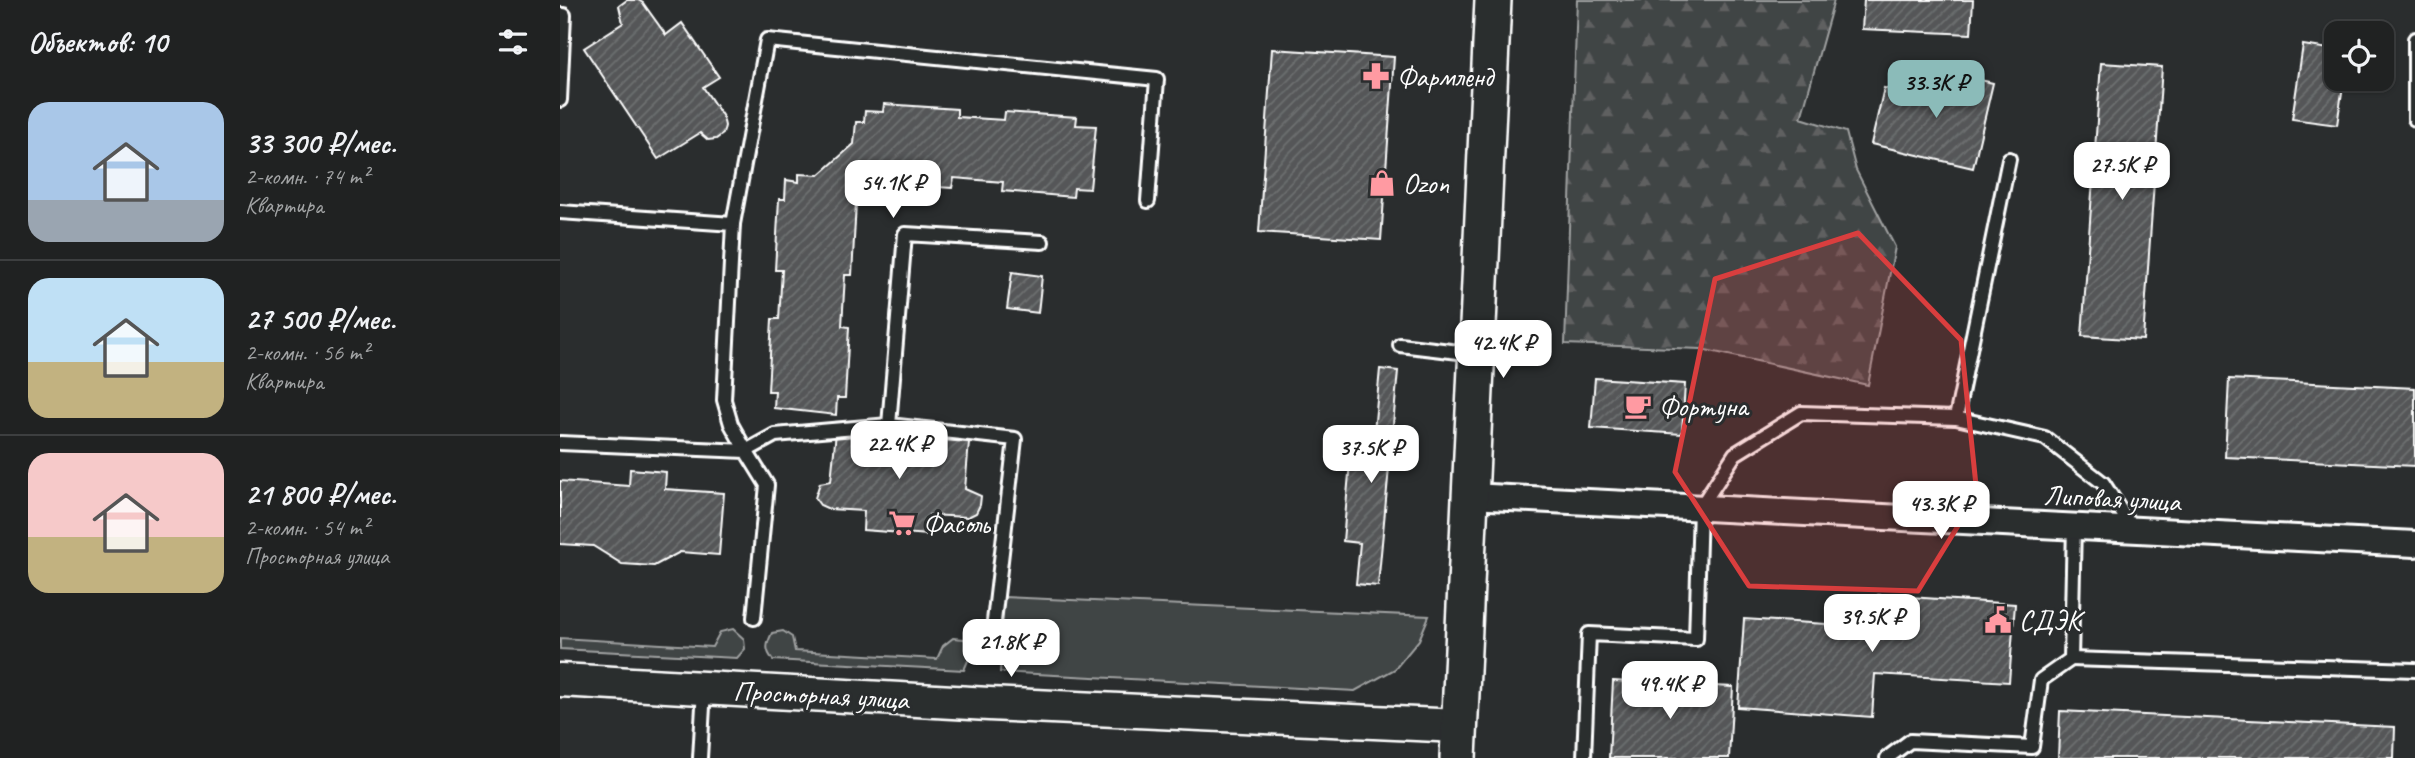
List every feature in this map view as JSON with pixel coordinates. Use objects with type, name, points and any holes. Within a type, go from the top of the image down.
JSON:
[{"type":"main road","points":[[1459,742],[1493,0]]},
{"type":"street","name":"Липовая улица","points":[[1470,496],[2415,544]]},
{"type":"street","name":"Просторная улица","points":[[560,680],[1459,742]]},
{"type":"lane","points":[[560,15],[564,15],[560,100]]},
{"type":"lane","points":[[2415,38],[2415,119]]},
{"type":"lane","points":[[754,618],[767,485],[731,424],[724,400],[733,224],[767,40],[1157,79],[1148,201]]},
{"type":"lane","points":[[1956,418],[2009,159]]},
{"type":"lane","points":[[560,212],[733,224]]},
{"type":"lane","points":[[889,425],[905,234],[1042,242]]},
{"type":"lane","points":[[1400,345],[1476,354]]},
{"type":"lane","points":[[1584,758],[1589,634],[1696,639],[1700,508],[1735,454],[1801,413],[1956,418],[2046,438],[2103,483],[2132,528]]},
{"type":"lane","points":[[560,443],[746,451],[775,435],[889,425],[1015,439],[993,630]]},
{"type":"lane","points":[[2071,659],[2074,526]]},
{"type":"lane","points":[[1887,758],[1910,741],[2031,752],[2040,680],[2071,659],[2415,670]]},
{"type":"lane","points":[[700,758],[704,689]]},
{"type":"highlighted area","points":[[1858,233],[1961,340],[1977,495],[1918,591],[1749,586],[1675,472],[1715,279]]},
{"type":"green space","points":[[1577,0],[1834,0],[1801,118],[1846,132],[1856,170],[1895,247],[1868,385],[1701,349],[1565,344]]},
{"type":"green space","points":[[1004,597],[1429,616],[1419,640],[1395,669],[1355,691],[1000,672]]},
{"type":"green space","points":[[733,629],[744,639],[745,649],[737,658],[560,649],[560,638],[712,647],[720,632]]},
{"type":"green space","points":[[783,631],[792,637],[795,651],[937,659],[943,646],[953,638],[964,639],[974,647],[964,670],[773,660],[767,647],[768,641],[772,633]]},
{"type":"building","points":[[627,0],[643,3],[666,35],[682,23],[719,77],[703,87],[723,117],[723,134],[716,139],[708,140],[700,133],[658,159],[584,48],[623,23],[619,6]]},
{"type":"building","points":[[1864,0],[1973,0],[1971,34],[1862,29]]},
{"type":"building","points":[[2303,45],[2324,48],[2324,91],[2342,91],[2337,125],[2292,119]]},
{"type":"building","points":[[1272,49],[1394,57],[1381,240],[1259,232]]},
{"type":"building","points":[[2101,63],[2162,67],[2143,340],[2082,336]]},
{"type":"building","points":[[1939,70],[1993,83],[1973,168],[1871,144],[1884,88],[1932,99]]},
{"type":"building","points":[[884,104],[957,109],[957,117],[1004,120],[1005,112],[1077,117],[1076,125],[1096,126],[1090,189],[1074,188],[1073,197],[1002,191],[1003,182],[954,178],[952,188],[877,183],[856,203],[852,275],[845,275],[842,326],[849,327],[845,398],[837,398],[836,415],[774,408],[775,391],[768,391],[772,319],[779,319],[782,270],[775,270],[779,199],[785,199],[786,180],[799,182],[799,174],[819,175],[854,144],[856,122],[864,122],[865,111],[883,112]]},
{"type":"building","points":[[1012,272],[1042,276],[1038,313],[1007,309]]},
{"type":"building","points":[[1380,369],[1398,371],[1378,586],[1356,584],[1360,543],[1343,541],[1352,440],[1373,442]]},
{"type":"building","name":"Фортуна","points":[[1595,378],[1685,384],[1682,434],[1591,428]]},
{"type":"building","points":[[2229,379],[2415,388],[2415,466],[2225,457]]},
{"type":"building","points":[[836,432],[969,442],[965,489],[981,496],[976,513],[968,517],[929,515],[928,535],[863,530],[864,511],[829,509],[820,505],[815,498],[820,483],[831,481]]},
{"type":"building","points":[[630,469],[666,472],[665,489],[724,493],[719,555],[680,552],[654,566],[622,564],[593,546],[560,544],[560,481],[629,486]]},
{"type":"building","points":[[1878,595],[2015,604],[2009,682],[1875,674],[1872,717],[1738,707],[1744,619],[1875,627]]},
{"type":"building","points":[[1613,681],[1733,687],[1729,758],[1609,758]]},
{"type":"building","points":[[2060,711],[2395,727],[2394,758],[2058,758]]},
{"type":"place","name":"Фармленд","points":[[1376,76]]},
{"type":"place","name":"Ozon","points":[[1382,183]]},
{"type":"place","name":"Фортуна","points":[[1638,406]]},
{"type":"place","name":"Фасоль","points":[[902,523]]},
{"type":"place","name":"СДЭК","points":[[1998,620]]}]
